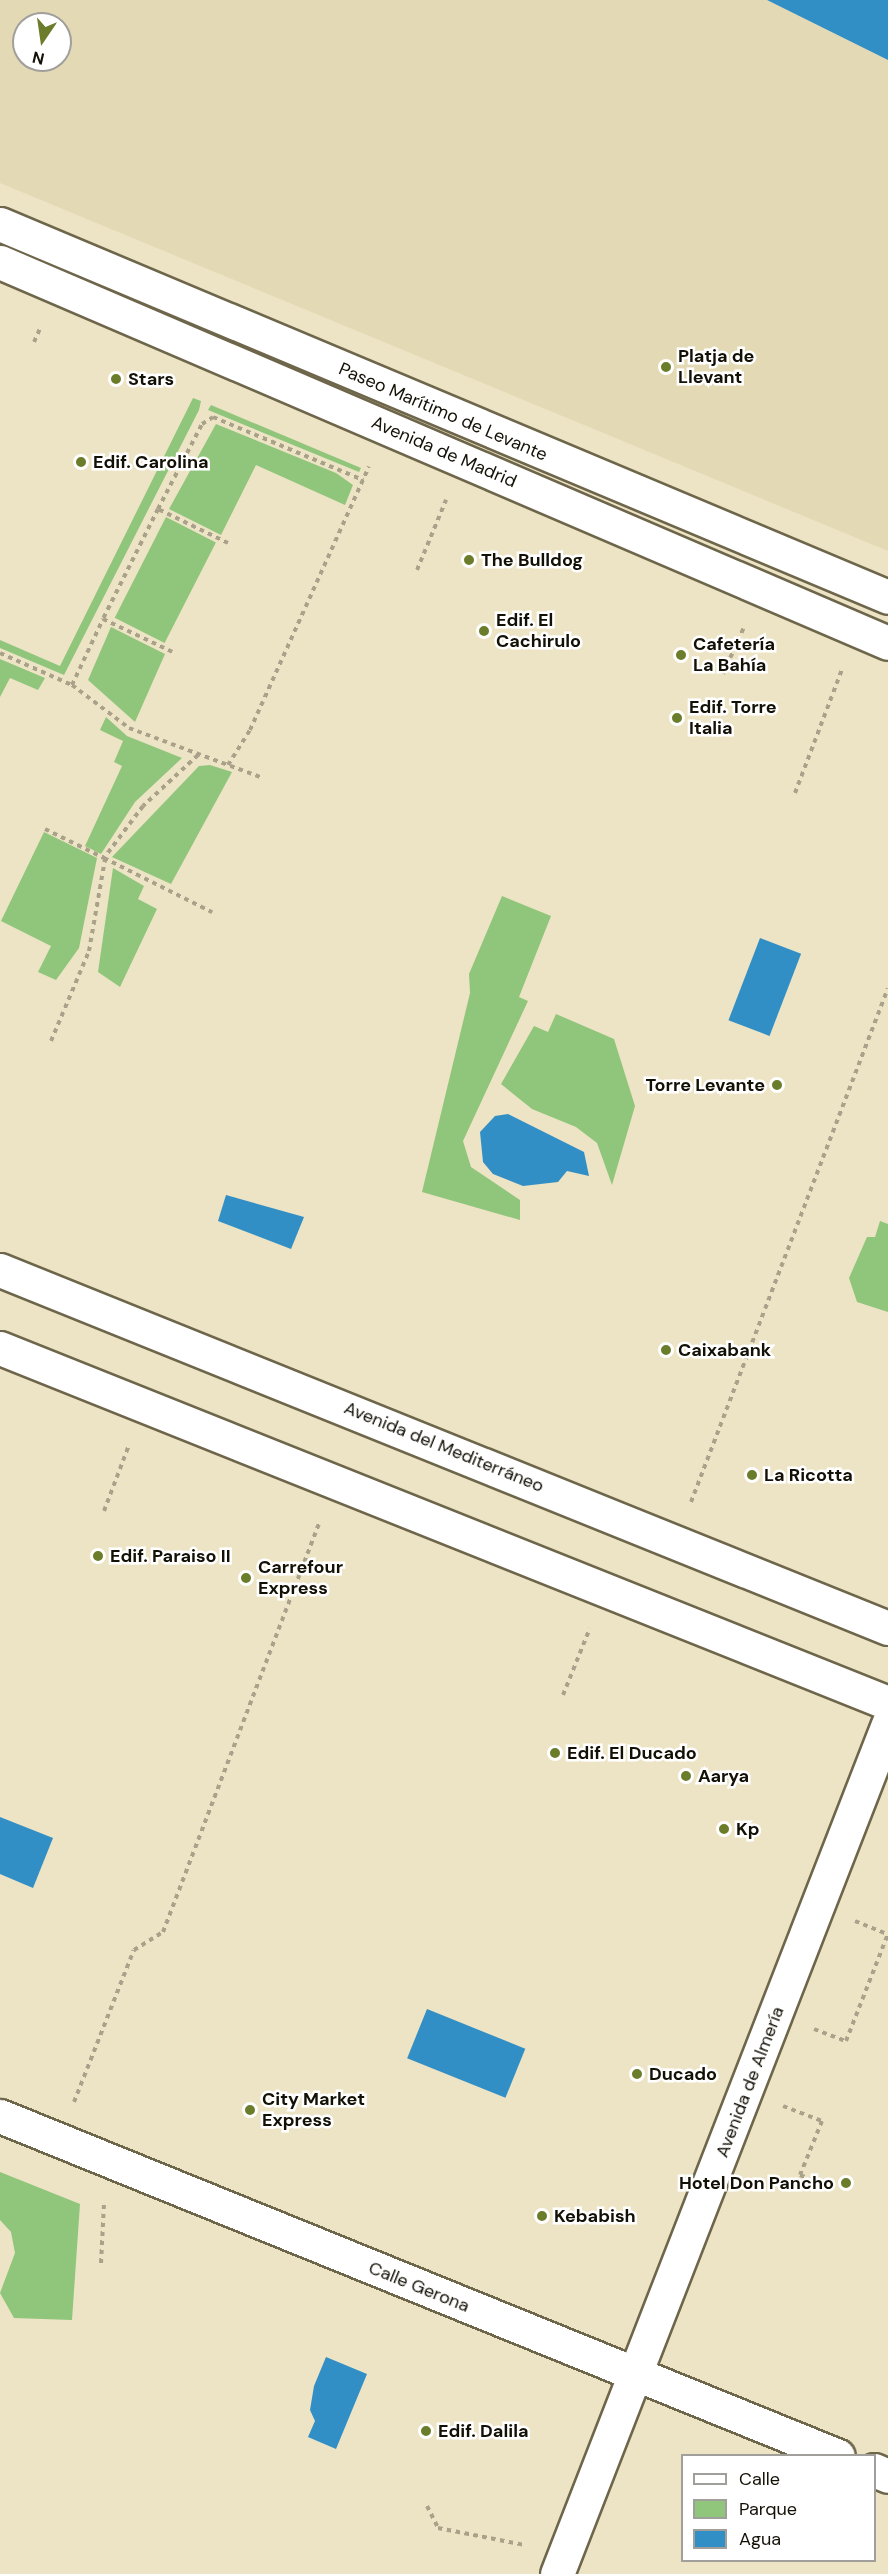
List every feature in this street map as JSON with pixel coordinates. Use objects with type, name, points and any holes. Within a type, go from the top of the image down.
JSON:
[{"type":"street","name":"Paseo Marítimo de Levante","points":[[0,224],[888,597]]},
{"type":"street","name":"Avenida de Madrid","points":[[0,262],[888,643]]},
{"type":"street","name":"Avenida del Mediterráneo","points":[[0,1270],[677,1539],[888,1628]]},
{"type":"street","points":[[0,1348],[606,1588],[888,1703]]},
{"type":"street","name":"Avenida de Almería","points":[[560,2564],[888,1724]]},
{"type":"street","name":"Calle Gerona","points":[[0,2116],[833,2454]]},
{"type":"path","points":[[72,685],[202,424],[213,417],[363,480]]},
{"type":"path","points":[[228,765],[250,730],[386,428]]},
{"type":"path","points":[[417,570],[463,460]]},
{"type":"path","points":[[158,509],[228,543]]},
{"type":"path","points":[[723,674],[760,588]]},
{"type":"path","points":[[104,619],[175,653]]},
{"type":"path","points":[[795,793],[856,629]]},
{"type":"path","points":[[0,653],[72,685],[129,728],[263,778]]},
{"type":"path","points":[[51,1041],[89,951],[105,859],[142,806],[198,755]]},
{"type":"path","points":[[45,829],[212,912]]},
{"type":"path","points":[[677,1539],[888,988]]},
{"type":"path","points":[[104,1511],[144,1406]]},
{"type":"path","points":[[59,2140],[134,1950],[163,1932],[335,1481]]},
{"type":"path","points":[[563,1695],[606,1588]]},
{"type":"path","points":[[822,2032],[846,2041],[888,1934],[864,1925]]},
{"type":"path","points":[[792,2110],[822,2121],[800,2175],[805,2177]]},
{"type":"path","points":[[100,2263],[107,2160]]},
{"type":"path","points":[[427,2506],[438,2528],[560,2564]]},
{"type":"green space","points":[[193,398],[201,401],[199,410],[64,675],[0,648],[0,640],[60,666]]},
{"type":"green space","points":[[211,405],[361,468],[359,472],[208,410]]},
{"type":"green space","points":[[216,424],[336,473],[353,485],[345,505],[256,465],[221,535],[169,509]]},
{"type":"green space","points":[[166,517],[216,542],[165,643],[115,618]]},
{"type":"green space","points":[[111,627],[165,654],[135,722],[88,680]]},
{"type":"green space","points":[[0,659],[45,678],[38,690],[10,678],[0,697]]},
{"type":"green space","points":[[106,717],[127,736],[182,758],[135,802],[101,854],[85,846],[122,766],[114,762],[123,741],[100,730]]},
{"type":"green space","points":[[210,765],[232,772],[171,884],[112,857],[199,766]]},
{"type":"green space","points":[[44,832],[97,858],[79,948],[56,980],[38,972],[51,946],[1,921]]},
{"type":"green space","points":[[113,868],[144,886],[138,899],[157,909],[120,987],[98,972]]},
{"type":"green space","points":[[502,896],[551,916],[519,997],[528,1001],[463,1141],[471,1167],[520,1200],[520,1220],[422,1192],[470,993],[469,974]]},
{"type":"green space","points":[[556,1014],[614,1039],[635,1106],[612,1185],[597,1143],[576,1127],[532,1109],[501,1084],[534,1026],[548,1032]]},
{"type":"green space","points":[[880,1221],[888,1224],[888,1312],[857,1302],[849,1278],[867,1237],[875,1237]]},
{"type":"green space","points":[[0,2172],[80,2204],[72,2320],[14,2318],[0,2293],[15,2253],[11,2232],[0,2220]]},
{"type":"sand","name":"Platja de Llevant","points":[[0,0],[767,0],[888,60],[888,551],[0,183]]},
{"type":"water","points":[[767,0],[888,0],[888,60]]},
{"type":"water","points":[[760,938],[801,954],[770,1036],[728,1020]]},
{"type":"water","points":[[508,1114],[584,1152],[589,1176],[567,1171],[558,1182],[523,1186],[493,1174],[483,1162],[480,1132],[495,1116]]},
{"type":"water","points":[[226,1195],[304,1217],[291,1249],[218,1221]]},
{"type":"water","points":[[0,1817],[53,1838],[33,1888],[0,1874]]},
{"type":"water","points":[[427,2009],[525,2049],[505,2098],[407,2058]]},
{"type":"water","points":[[326,2357],[367,2374],[336,2449],[308,2437],[315,2421],[310,2410],[314,2386]]},
{"type":"place","name":"Platja de Llevant","points":[[666,367]]},
{"type":"place","name":"Stars","points":[[116,379]]},
{"type":"place","name":"Edif. Carolina","points":[[81,462]]},
{"type":"place","name":"The Bulldog","points":[[469,560]]},
{"type":"place","name":"Edif. El Cachirulo","points":[[484,631]]},
{"type":"place","name":"Cafetería La Bahía","points":[[681,655]]},
{"type":"place","name":"Edif. Torre Italia","points":[[677,718]]},
{"type":"place","name":"Torre Levante","points":[[777,1085]]},
{"type":"place","name":"Caixabank","points":[[666,1350]]},
{"type":"place","name":"La Ricotta","points":[[752,1475]]},
{"type":"place","name":"Edif. Paraiso II","points":[[98,1556]]},
{"type":"place","name":"Carrefour Express","points":[[246,1578]]},
{"type":"place","name":"Edif. El Ducado","points":[[555,1753]]},
{"type":"place","name":"Aarya","points":[[686,1776]]},
{"type":"place","name":"Kp","points":[[724,1829]]},
{"type":"place","name":"Ducado","points":[[637,2074]]},
{"type":"place","name":"City Market Express","points":[[250,2110]]},
{"type":"place","name":"Hotel Don Pancho","points":[[846,2183]]},
{"type":"place","name":"Kebabish","points":[[542,2216]]},
{"type":"place","name":"Edif. Dalila","points":[[426,2431]]}]
